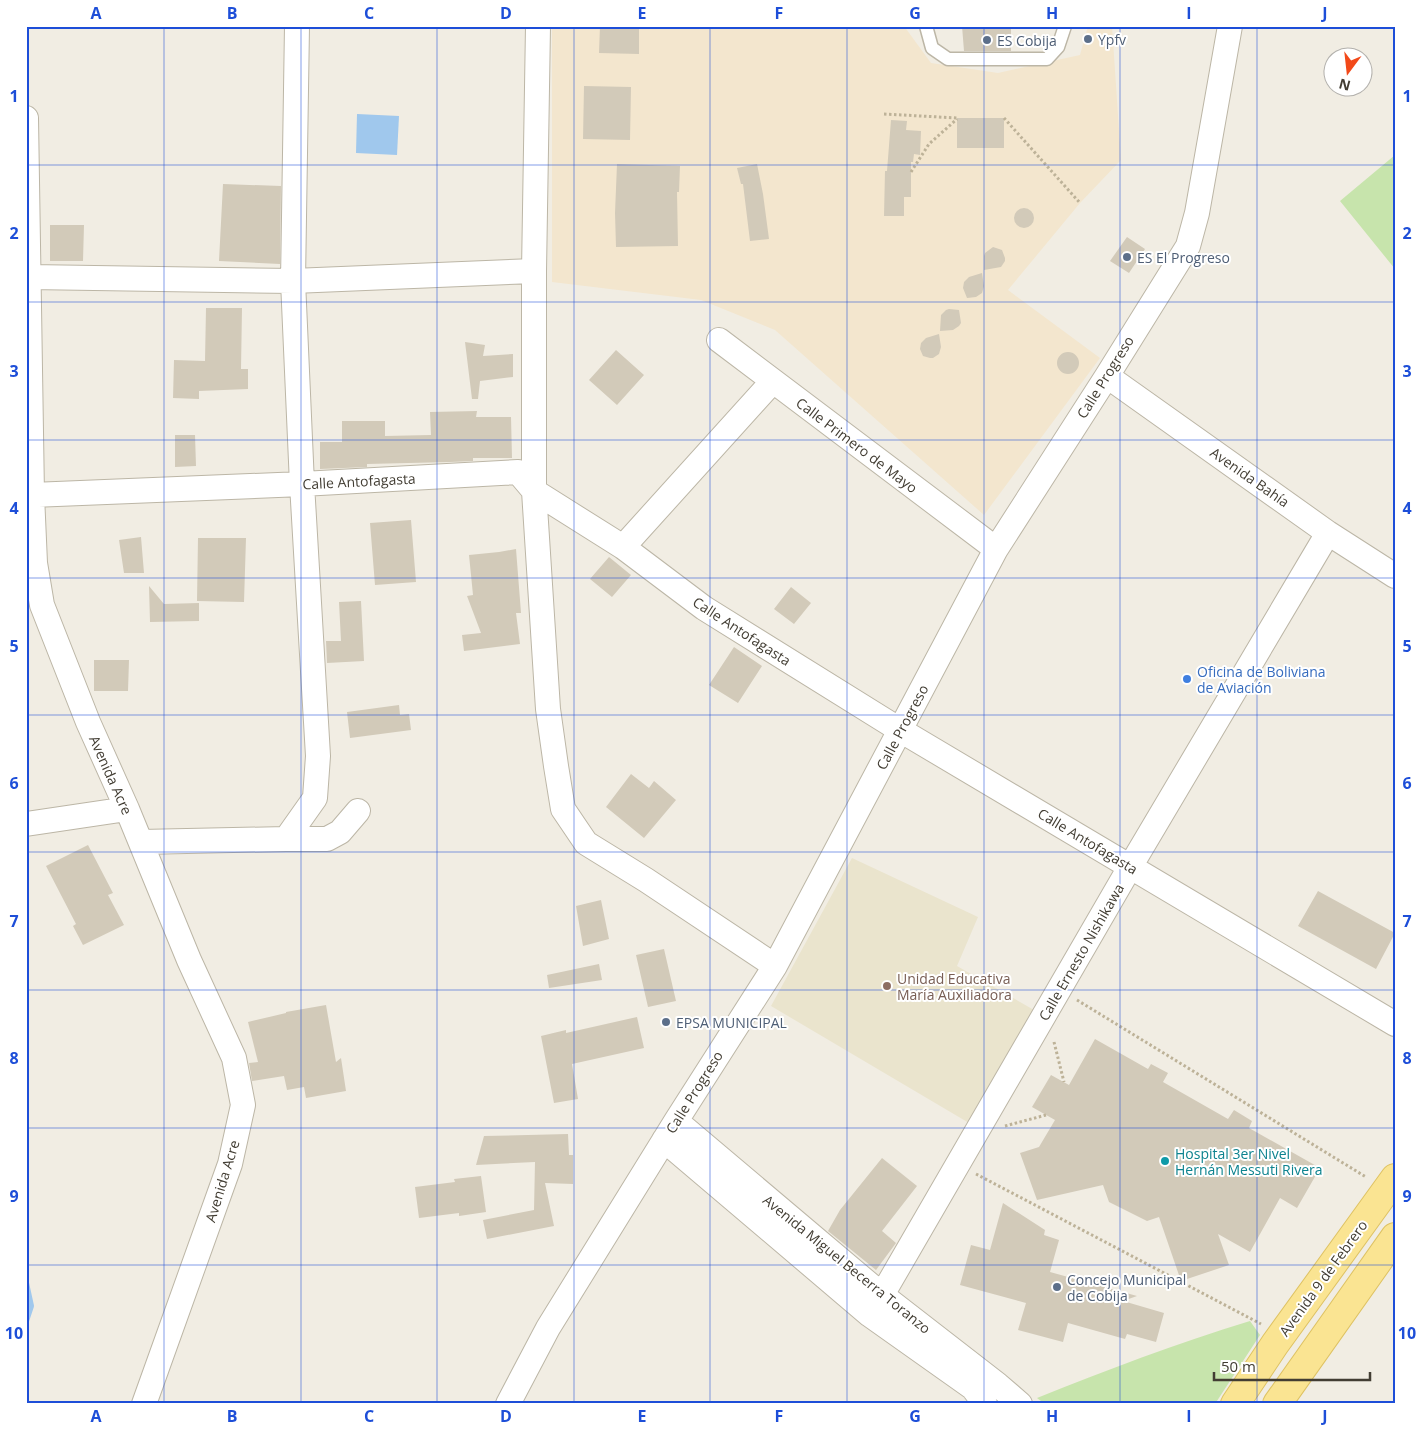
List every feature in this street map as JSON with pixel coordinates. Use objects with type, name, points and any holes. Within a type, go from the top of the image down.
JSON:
[{"type":"main road","name":"Avenida 9 de Febrero","points":[[1235,1404],[1282,1335],[1391,1184]]},
{"type":"main road","points":[[1277,1404],[1395,1237]]},
{"type":"street","points":[[286,839],[315,798],[318,756],[292,281],[297,26]]},
{"type":"street","points":[[538,26],[534,271],[534,491],[548,709],[563,809],[586,843],[646,880],[774,966]]},
{"type":"street","name":"Calle Progreso","points":[[508,1404],[548,1328],[774,966],[996,549],[1188,246],[1197,214],[1230,26]]},
{"type":"street","name":"Avenida Acre","points":[[26,118],[30,277],[28,399],[35,562],[34,605],[127,809],[189,960],[234,1058],[243,1105],[230,1164],[144,1404]]},
{"type":"street","points":[[30,277],[292,281],[534,271]]},
{"type":"street","name":"Calle Primero de Mayo","points":[[719,340],[996,549]]},
{"type":"street","name":"Avenida Bahía","points":[[1107,376],[1328,533],[1395,576]]},
{"type":"street","points":[[623,547],[773,381]]},
{"type":"street","name":"Calle Antofagasta","points":[[32,495],[302,484],[518,472],[534,491],[623,547],[704,608],[900,730],[1395,1024]]},
{"type":"street","name":"Calle Ernesto Nishikawa","points":[[882,1295],[1130,866],[1328,533]]},
{"type":"street","points":[[26,824],[127,809]]},
{"type":"street","points":[[141,842],[327,839],[340,832],[358,811]]},
{"type":"street","name":"Avenida Miguel Becerra Toranzo","points":[[670,1130],[1020,1404]]},
{"type":"street","name":"Avenida Miguel Becerra Toranzo","points":[[670,1130],[870,1315],[972,1388],[985,1404]]},
{"type":"lane","points":[[926,26],[932,48],[948,59],[1047,59],[1058,47],[1065,26]]},
{"type":"path","points":[[884,114],[957,118],[929,144],[911,172]]},
{"type":"path","points":[[1004,118],[1080,202]]},
{"type":"path","points":[[1059,989],[1391,1184]]},
{"type":"path","points":[[1046,1013],[1064,1082]]},
{"type":"path","points":[[976,1134],[1046,1115]]},
{"type":"path","points":[[958,1164],[1282,1335]]},
{"type":"shaded area","points":[[552,26],[904,26],[931,63],[998,73],[1080,55],[1088,26],[1112,26],[1121,160],[1080,203],[1008,290],[1100,358],[984,515],[775,330],[701,300],[552,282]]},
{"type":"shaded area","name":"Unidad Educativa María Auxiliadora","points":[[852,858],[978,917],[957,966],[1034,1010],[969,1123],[771,1006]]},
{"type":"green space","points":[[1395,155],[1395,269],[1340,201]]},
{"type":"green space","points":[[1250,1321],[1260,1335],[1215,1404],[1045,1404],[1037,1398],[1142,1357]]},
{"type":"water","points":[[357,114],[399,116],[397,155],[356,153]]},
{"type":"building","points":[[600,26],[639,26],[639,54],[599,53]]},
{"type":"building","name":"ES Cobija","points":[[962,26],[1011,26],[1011,51],[964,51]]},
{"type":"building","points":[[584,86],[631,87],[630,140],[583,139]]},
{"type":"building","points":[[957,118],[1004,118],[1004,148],[957,148]]},
{"type":"building","points":[[891,120],[907,121],[906,130],[921,131],[920,155],[914,154],[913,162],[911,162],[911,197],[904,197],[904,216],[884,216],[885,171],[887,171]]},
{"type":"building","points":[[617,164],[680,166],[679,192],[677,192],[678,246],[616,247]]},
{"type":"building","points":[[757,164],[769,239],[750,241],[743,184],[741,184],[737,168]]},
{"type":"building","points":[[223,184],[281,186],[280,264],[219,261]]},
{"type":"building","points":[[1020,208],[1028,208],[1034,214],[1034,222],[1028,228],[1020,228],[1014,222],[1014,214]]},
{"type":"building","points":[[50,225],[84,225],[83,261],[50,261]]},
{"type":"building","points":[[1127,237],[1145,249],[1129,273],[1110,261]]},
{"type":"building","points":[[993,247],[1002,250],[1005,261],[1001,267],[984,270],[985,253]]},
{"type":"building","points":[[982,273],[984,286],[982,293],[976,297],[967,298],[963,288],[964,282],[969,277]]},
{"type":"building","points":[[206,308],[242,308],[241,369],[248,369],[248,389],[199,391],[199,399],[173,398],[174,360],[205,361]]},
{"type":"building","points":[[949,309],[959,310],[961,323],[953,330],[940,331],[941,315]]},
{"type":"building","points":[[939,334],[941,347],[939,354],[933,358],[923,356],[920,349],[921,343],[926,338]]},
{"type":"building","points":[[465,342],[485,345],[483,356],[513,354],[513,377],[480,381],[478,399],[472,399]]},
{"type":"building","points":[[616,350],[644,375],[617,405],[589,380]]},
{"type":"building","points":[[1068,352],[1078,359],[1079,363],[1072,373],[1068,374],[1058,367],[1057,363],[1064,353]]},
{"type":"building","points":[[477,411],[476,417],[511,417],[512,458],[473,458],[473,461],[367,464],[367,467],[320,469],[320,442],[342,442],[342,421],[385,421],[385,436],[431,435],[430,412]]},
{"type":"building","points":[[175,435],[195,435],[196,466],[175,467]]},
{"type":"building","points":[[411,520],[416,582],[375,585],[370,523]]},
{"type":"building","points":[[141,537],[144,573],[124,573],[119,540]]},
{"type":"building","points":[[198,538],[246,538],[244,602],[197,601]]},
{"type":"building","points":[[516,549],[521,613],[516,613],[520,644],[464,651],[462,635],[481,633],[467,596],[473,595],[469,555]]},
{"type":"building","points":[[609,557],[631,575],[612,597],[590,579]]},
{"type":"building","points":[[149,586],[164,604],[199,603],[199,621],[150,622]]},
{"type":"building","points":[[791,587],[811,603],[794,624],[774,609]]},
{"type":"building","points":[[361,601],[364,661],[327,663],[326,641],[341,641],[339,602]]},
{"type":"building","points":[[734,647],[762,666],[738,703],[709,685]]},
{"type":"building","points":[[94,660],[129,660],[128,691],[94,691]]},
{"type":"building","points":[[399,705],[400,715],[409,714],[411,730],[350,738],[347,712]]},
{"type":"building","points":[[631,774],[649,788],[654,781],[676,800],[644,838],[606,807]]},
{"type":"building","points":[[88,845],[113,893],[108,895],[124,925],[83,945],[73,926],[76,924],[46,866]]},
{"type":"building","points":[[1318,891],[1395,933],[1376,969],[1298,926]]},
{"type":"building","points":[[601,900],[609,939],[583,946],[576,906]]},
{"type":"building","points":[[664,949],[676,1001],[648,1007],[636,955]]},
{"type":"building","points":[[599,964],[602,980],[549,988],[547,975]]},
{"type":"building","points":[[326,1005],[336,1062],[341,1058],[346,1091],[306,1098],[304,1087],[287,1090],[284,1076],[252,1081],[249,1063],[258,1062],[248,1022],[286,1012]]},
{"type":"building","points":[[637,1017],[644,1048],[572,1064],[578,1099],[554,1103],[541,1036],[566,1030],[566,1033]]},
{"type":"building","name":"Hospital 3er Nivel Hernán Messuti Rivera","points":[[1095,1039],[1148,1069],[1151,1064],[1168,1073],[1163,1082],[1228,1119],[1234,1110],[1252,1121],[1249,1128],[1320,1168],[1297,1208],[1280,1198],[1250,1252],[1218,1234],[1229,1265],[1181,1281],[1159,1217],[1147,1221],[1109,1202],[1103,1185],[1037,1200],[1020,1153],[1039,1147],[1055,1120],[1032,1107],[1051,1075],[1069,1085]]},
{"type":"building","points":[[568,1134],[569,1155],[573,1155],[573,1184],[545,1183],[554,1226],[487,1239],[483,1220],[534,1210],[535,1162],[476,1165],[484,1136]]},
{"type":"building","points":[[882,1158],[917,1186],[882,1231],[896,1243],[876,1270],[828,1231],[840,1210]]},
{"type":"building","points":[[481,1176],[486,1212],[459,1216],[459,1213],[419,1218],[415,1187],[455,1182],[454,1179]]},
{"type":"building","points":[[1003,1203],[1045,1230],[1044,1235],[1059,1240],[1050,1272],[1137,1296],[1123,1301],[1164,1313],[1156,1342],[1127,1334],[1125,1339],[1068,1323],[1063,1342],[1018,1330],[1026,1303],[960,1285],[971,1245],[990,1250]]},
{"type":"waterway","points":[[26,1283],[31,1306],[26,1321]]},
{"type":"place","name":"Ypfv","points":[[1088,39]]},
{"type":"place","name":"ES Cobija","points":[[987,40]]},
{"type":"place","name":"ES El Progreso","points":[[1127,257]]},
{"type":"place","name":"Oficina de Boliviana de Aviación","points":[[1187,679]]},
{"type":"place","name":"Unidad Educativa María Auxiliadora","points":[[887,986]]},
{"type":"place","name":"EPSA MUNICIPAL","points":[[666,1022]]},
{"type":"place","name":"Hospital 3er Nivel Hernán Messuti Rivera","points":[[1165,1161]]},
{"type":"place","name":"Concejo Municipal de Cobija","points":[[1057,1287]]}]
